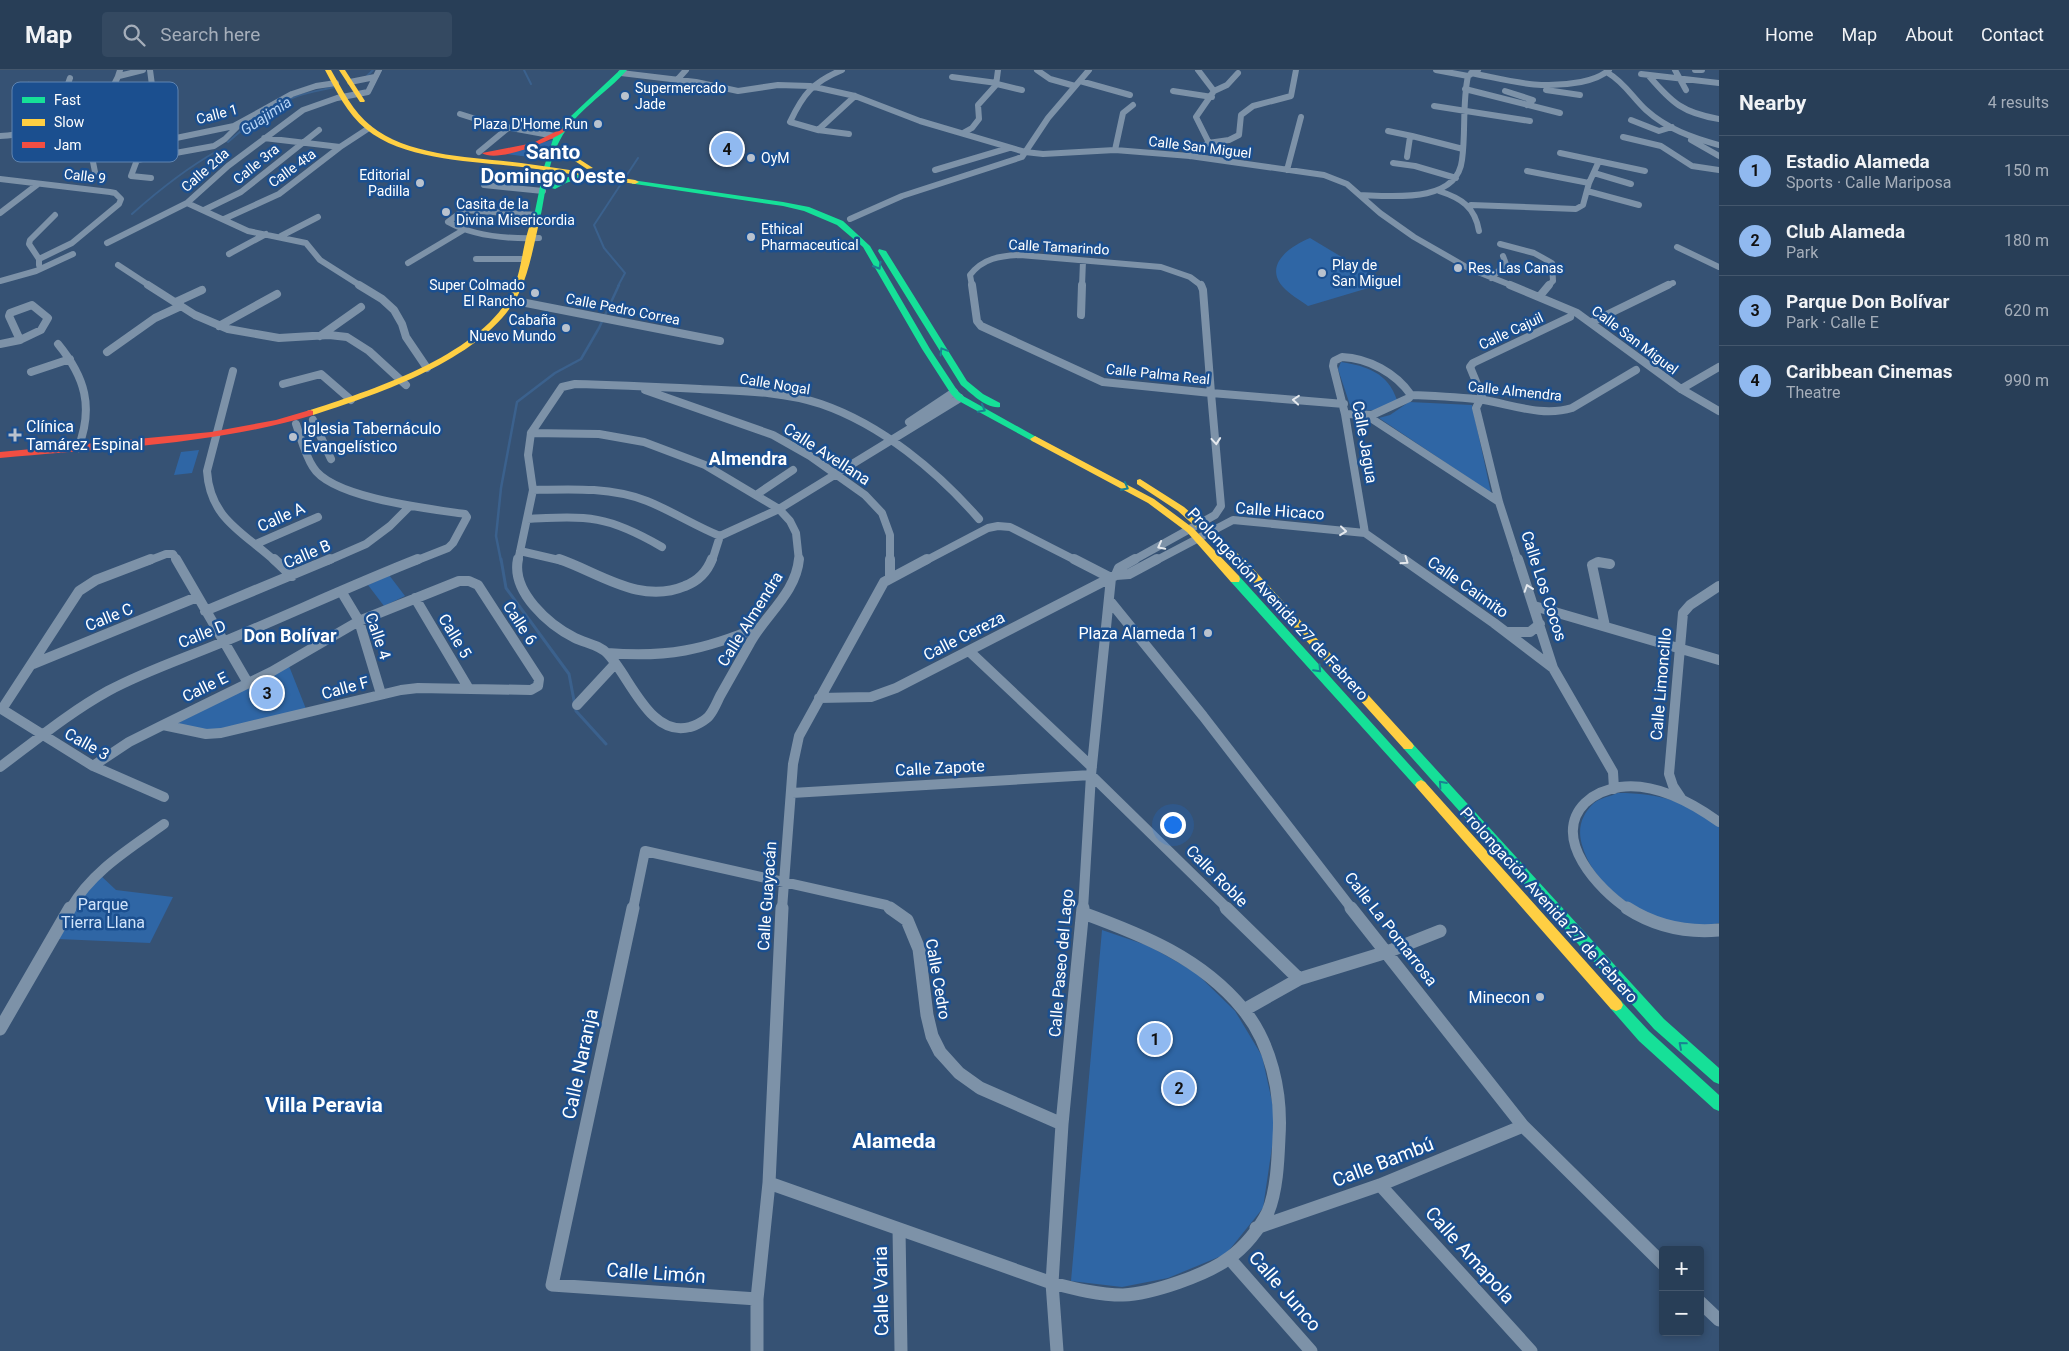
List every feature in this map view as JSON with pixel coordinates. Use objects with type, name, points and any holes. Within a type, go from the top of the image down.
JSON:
[{"type":"main road","name":"Prolongación Avenida 27 de Febrero","points":[[328,70],[370,128],[391,141],[422,149],[519,165],[552,166]]},
{"type":"main road","name":"Prolongación Avenida 27 de Febrero","points":[[342,70],[370,112],[382,124],[399,135],[428,144],[789,205],[828,217],[840,223],[866,246],[926,349],[957,395],[1151,501],[1194,534],[1336,689],[1644,1036],[1719,1104]]},
{"type":"main road","points":[[552,166],[552,149],[560,133],[592,100],[601,94],[621,71]]},
{"type":"main road","points":[[0,455],[216,437],[277,423],[439,370],[476,347],[506,320],[532,275],[537,215],[552,166],[568,136],[598,101],[601,94]]},
{"type":"main road","points":[[482,152],[531,148],[560,133]]},
{"type":"main road","points":[[560,149],[592,171]]},
{"type":"main road","points":[[0,462],[297,427],[404,382],[464,348],[515,302],[525,258],[535,238],[546,187],[539,173],[519,165]]},
{"type":"main road","points":[[546,187],[592,171]]},
{"type":"main road","name":"Prolongación Avenida 27 de Febrero","points":[[629,177],[801,200],[838,212],[850,219],[877,242],[964,383],[980,396],[1030,423]]},
{"type":"main road","name":"Prolongación Avenida 27 de Febrero","points":[[1115,468],[1163,494],[1206,528],[1273,595],[1659,1024],[1719,1077]]},
{"type":"street","points":[[120,73],[143,70]]},
{"type":"street","points":[[264,138],[303,110],[346,96],[368,92],[380,70]]},
{"type":"street","points":[[677,80],[686,70]]},
{"type":"street","points":[[842,70],[825,76],[810,86],[790,122],[818,130],[849,134]]},
{"type":"street","points":[[963,134],[976,124],[979,119],[978,105],[997,84],[998,70]]},
{"type":"street","points":[[1036,70],[1056,82],[1077,83],[1130,95]]},
{"type":"street","points":[[850,219],[902,196],[1022,157],[1048,118],[1089,70]]},
{"type":"street","points":[[1198,70],[1213,94]]},
{"type":"street","points":[[1190,156],[1209,143],[1226,141],[1239,136],[1241,115],[1254,106],[1291,96],[1296,70]]},
{"type":"street","points":[[1436,70],[1472,73],[1580,95]]},
{"type":"street","points":[[1594,70],[1618,78],[1647,111],[1672,127],[1690,136],[1719,144]]},
{"type":"street","points":[[1675,70],[1686,90]]},
{"type":"street","points":[[1695,70],[1702,70]]},
{"type":"street","name":"Calle San Miguel","points":[[621,71],[738,91],[778,85],[810,86],[855,96],[920,121],[1024,152],[1043,154],[1115,150],[1190,156],[1324,175],[1336,179],[1360,195],[1380,213],[1414,237],[1468,268],[1577,312],[1681,390],[1719,411]]},
{"type":"street","points":[[1209,143],[1196,117],[1213,94],[1227,85],[1238,73]]},
{"type":"street","points":[[1360,195],[1424,194],[1439,191],[1452,183],[1459,173],[1463,149],[1465,89],[1472,73]]},
{"type":"street","points":[[1536,86],[1587,80],[1606,73]]},
{"type":"street","points":[[1641,74],[1719,83]]},
{"type":"street","points":[[1649,76],[1678,108],[1690,113],[1719,119]]},
{"type":"street","points":[[350,82],[375,77]]},
{"type":"street","points":[[952,77],[1022,90]]},
{"type":"street","points":[[69,82],[70,78]]},
{"type":"street","name":"Calle 1","points":[[178,137],[241,123],[298,90],[336,83]]},
{"type":"street","points":[[1465,89],[1560,113]]},
{"type":"street","points":[[1174,91],[1213,94]]},
{"type":"street","points":[[1505,91],[1533,100],[1527,104]]},
{"type":"street","points":[[818,130],[855,96]]},
{"type":"street","points":[[1115,150],[1123,113],[1133,105]]},
{"type":"street","points":[[1434,106],[1530,121]]},
{"type":"street","points":[[460,114],[508,128],[560,133]]},
{"type":"street","points":[[1287,170],[1301,117]]},
{"type":"street","points":[[1631,120],[1659,131],[1672,127]]},
{"type":"street","points":[[178,153],[214,146],[225,140],[241,123]]},
{"type":"street","name":"Calle 4ta","points":[[224,219],[278,194],[340,147],[370,128]]},
{"type":"street","points":[[482,152],[508,128]]},
{"type":"street","name":"Calle 3ra","points":[[204,210],[241,192],[319,130]]},
{"type":"street","points":[[1388,131],[1463,149]]},
{"type":"street","points":[[1407,157],[1410,137],[1412,136]]},
{"type":"street","points":[[1690,136],[1691,140],[1719,156]]},
{"type":"street","points":[[1623,137],[1661,146],[1692,166],[1719,170]]},
{"type":"street","points":[[264,138],[340,147]]},
{"type":"street","name":"Calle 2da","points":[[107,243],[187,203],[228,166],[264,138]]},
{"type":"street","points":[[935,170],[1009,148]]},
{"type":"street","points":[[1560,153],[1645,171]]},
{"type":"street","points":[[1439,191],[1459,197],[1471,205],[1576,209],[1583,205],[1589,183],[1599,161]]},
{"type":"street","points":[[92,162],[95,172]]},
{"type":"street","points":[[136,162],[131,176],[151,178]]},
{"type":"street","points":[[1393,163],[1410,165],[1456,178]]},
{"type":"street","points":[[1527,171],[1589,183]]},
{"type":"street","points":[[1594,173],[1631,184]]},
{"type":"street","name":"Calle 9","points":[[0,179],[110,192],[115,193],[121,199],[119,204],[68,248],[39,259]]},
{"type":"street","points":[[1,210],[38,184]]},
{"type":"street","points":[[484,185],[546,187]]},
{"type":"street","points":[[1587,191],[1639,205]]},
{"type":"street","points":[[187,203],[248,230],[306,243],[328,268],[387,303],[399,317],[406,337],[427,368]]},
{"type":"street","points":[[1471,205],[1478,222],[1479,231]]},
{"type":"street","points":[[535,238],[495,237],[448,222],[464,210],[537,215]]},
{"type":"street","points":[[36,271],[39,259],[29,244],[30,240],[54,215]]},
{"type":"street","points":[[280,236],[318,217]]},
{"type":"street","points":[[408,263],[465,229]]},
{"type":"street","points":[[228,254],[266,234]]},
{"type":"street","points":[[1500,244],[1534,253],[1548,259],[1552,263],[1553,281],[1539,297]]},
{"type":"street","points":[[1677,247],[1719,267]]},
{"type":"street","points":[[0,281],[36,271],[73,254]]},
{"type":"street","name":"Calle Tamarindo","points":[[981,326],[977,320],[970,275],[983,260],[1001,256],[1020,255],[1140,264],[1176,270],[1203,288],[1212,392]]},
{"type":"street","points":[[1491,278],[1506,264],[1503,256]]},
{"type":"street","points":[[476,259],[525,258]]},
{"type":"street","points":[[1081,315],[1083,261]]},
{"type":"street","points":[[118,265],[179,304],[219,326],[243,332],[279,337],[338,336],[353,339],[386,364],[404,382]]},
{"type":"street","points":[[1592,322],[1673,283]]},
{"type":"street","points":[[107,352],[155,318],[202,290]]},
{"type":"street","points":[[219,326],[277,294]]},
{"type":"street","name":"Calle Pedro Correa","points":[[515,302],[720,341]]},
{"type":"street","points":[[0,344],[20,340],[30,336],[47,322],[46,314],[28,305],[10,313],[8,316],[20,340]]},
{"type":"street","points":[[320,336],[361,307]]},
{"type":"street","name":"Calle Cajuil","points":[[1481,400],[1481,392],[1471,373],[1470,368],[1473,363],[1570,317]]},
{"type":"street","name":"Calle Palma Real","points":[[981,326],[1103,382],[1118,385],[1344,404]]},
{"type":"street","points":[[58,344],[70,359],[84,386],[87,417],[85,432],[78,448]]},
{"type":"street","name":"Calle Jagua","points":[[1365,533],[1344,404],[1333,366],[1334,361],[1338,358],[1353,357],[1367,361],[1403,384],[1411,395]]},
{"type":"street","points":[[31,372],[70,359]]},
{"type":"street","points":[[1681,390],[1719,367]]},
{"type":"street","name":"Calle Almendra","points":[[1411,395],[1481,400],[1545,411],[1562,412],[1636,370]]},
{"type":"street","points":[[233,371],[207,471],[206,485],[210,497],[223,519],[256,544],[292,576]]},
{"type":"street","points":[[284,384],[321,374],[351,400]]},
{"type":"street","name":"Calle Nogal","points":[[531,433],[558,390],[566,385],[632,385],[752,391],[789,396],[821,404],[844,414],[886,439],[951,488],[979,519]]},
{"type":"street","name":"Calle Avellana","points":[[632,385],[773,435],[810,456],[865,495],[882,513],[890,535],[890,578]]},
{"type":"street","points":[[690,404],[686,401],[689,393],[702,389]]},
{"type":"street","points":[[1206,528],[1221,506],[1212,392]]},
{"type":"street","points":[[520,551],[550,556],[571,563],[631,590],[654,593],[686,586],[704,573],[720,536],[779,509],[957,395]]},
{"type":"street","points":[[1345,414],[1366,415],[1383,411],[1409,398],[1411,395]]},
{"type":"street","name":"Calle Los Cocos","points":[[1481,400],[1476,408],[1499,502],[1553,668],[1613,772],[1614,789]]},
{"type":"street","points":[[1366,415],[1499,502]]},
{"type":"street","points":[[313,420],[331,459]]},
{"type":"street","points":[[297,427],[313,468],[320,475],[351,491],[410,506]]},
{"type":"street","points":[[531,433],[528,455],[533,490],[517,565],[518,576],[522,588],[530,601],[569,635],[607,653],[632,655],[676,654],[718,643],[760,627]]},
{"type":"street","name":"Calle Almendra","points":[[531,433],[599,434],[644,442],[705,465],[779,509],[790,521],[796,533],[800,562],[793,582],[777,607],[760,627],[709,716],[699,725],[688,730],[665,727],[614,665]]},
{"type":"street","points":[[756,495],[794,470]]},
{"type":"street","points":[[533,490],[574,489],[618,492],[648,501],[720,536]]},
{"type":"street","name":"Calle D","points":[[0,767],[41,736],[106,692],[125,682],[224,642],[341,590],[448,548],[453,543],[467,517],[465,514],[410,506]]},
{"type":"street","name":"Calle B","points":[[205,611],[366,544],[390,526],[410,506]]},
{"type":"street","points":[[1215,515],[1225,523]]},
{"type":"street","name":"Calle A","points":[[256,544],[318,517]]},
{"type":"street","points":[[527,519],[571,517],[600,519],[620,525],[662,547]]},
{"type":"street","name":"Calle Hicaco","points":[[1194,534],[1206,528],[1233,520],[1365,533]]},
{"type":"street","name":"Calle Guayacán","points":[[757,1351],[757,1299],[768,1183],[783,882],[793,764],[799,736],[879,590],[890,578],[988,528],[998,526],[1010,527],[1113,577]]},
{"type":"street","name":"Calle Caimito","points":[[1365,533],[1553,668]]},
{"type":"street","name":"Calle Cereza","points":[[819,698],[871,697],[883,693],[1113,577],[1129,574],[1194,534]]},
{"type":"street","points":[[1,709],[33,664],[79,591],[87,585],[158,556],[173,554],[248,683]]},
{"type":"street","points":[[1606,626],[1592,565],[1598,562],[1610,564]]},
{"type":"street","name":"Calle Paseo del Lago","points":[[1057,1351],[1052,1283],[1062,1124],[1083,913],[1091,771],[1113,577]]},
{"type":"street","name":"Calle E","points":[[93,766],[129,742],[248,683],[359,621],[459,581],[469,581]]},
{"type":"street","name":"Calle 6","points":[[469,581],[478,585],[539,679],[538,686]]},
{"type":"street","name":"Calle Limoncillo","points":[[1669,774],[1684,613],[1690,605],[1719,586]]},
{"type":"street","name":"Calle 4","points":[[341,590],[359,621],[381,694]]},
{"type":"street","name":"Calle C","points":[[33,664],[197,597]]},
{"type":"street","name":"Calle 5","points":[[415,598],[469,689]]},
{"type":"street","name":"Calle La Pomarrosa","points":[[1109,600],[1203,716],[1522,1126],[1659,1260]]},
{"type":"street","points":[[1534,606],[1719,660]]},
{"type":"street","points":[[1502,630],[1522,634],[1534,631],[1540,624]]},
{"type":"street","name":"Calle Roble","points":[[969,651],[1299,979]]},
{"type":"street","points":[[577,705],[614,665],[607,653]]},
{"type":"street","name":"Calle F","points":[[162,725],[206,734],[222,733],[286,719],[381,694],[418,688],[531,690],[538,686]]},
{"type":"street","name":"Calle 3","points":[[1,709],[41,736],[93,766],[164,797]]},
{"type":"street","name":"Calle Zapote","points":[[792,793],[1091,771]]},
{"type":"street","name":"Calle Los Cocos","points":[[1613,772],[1634,788]]},
{"type":"street","points":[[1655,790],[1664,783],[1669,774]]},
{"type":"street","points":[[1669,774],[1672,786],[1681,798]]},
{"type":"street","points":[[1719,822],[1706,812],[1681,798],[1655,790],[1634,788],[1614,789],[1594,796],[1580,808],[1573,824],[1574,844],[1584,866],[1600,887],[1623,906],[1650,921],[1679,930],[1707,932],[1719,930]]},
{"type":"street","points":[[0,1029],[80,891],[97,873],[164,824]]},
{"type":"street","name":"Calle Cedro","points":[[645,851],[840,893],[886,906],[907,920],[919,949],[927,1015],[932,1036],[940,1052],[959,1073],[980,1088],[1062,1124]]},
{"type":"street","name":"Calle Naranja","points":[[552,1285],[645,851]]},
{"type":"street","points":[[768,1183],[1052,1283],[1094,1293],[1135,1294],[1184,1280],[1230,1258],[1256,1228],[1268,1210],[1280,1134],[1279,1100],[1272,1067],[1260,1038],[1244,1010],[1198,965],[1170,947],[1141,934],[1083,913]]},
{"type":"street","points":[[1244,1010],[1299,979],[1387,952],[1440,931]]},
{"type":"street","name":"Calle Bambú","points":[[1256,1228],[1380,1185],[1522,1126]]},
{"type":"street","name":"Calle Amapola","points":[[1380,1185],[1531,1351]]},
{"type":"street","name":"Calle Varia","points":[[899,1230],[901,1351]]},
{"type":"street","name":"Calle Junco","points":[[1230,1258],[1311,1351]]},
{"type":"street","name":"Calle Limón","points":[[552,1285],[757,1299]]},
{"type":"street","points":[[1704,1306],[1719,1320]]},
{"type":"green space","points":[[553,140],[545,159],[498,153]]},
{"type":"green space","name":"Play de San Miguel","points":[[1310,238],[1380,280],[1375,286],[1308,306],[1291,295],[1283,287],[1276,271],[1278,263],[1288,251]]},
{"type":"green space","points":[[1341,362],[1375,372],[1388,383],[1397,400],[1381,410],[1352,411],[1338,369]]},
{"type":"green space","points":[[1409,402],[1472,405],[1491,493],[1379,418],[1390,415]]},
{"type":"green space","points":[[199,450],[192,473],[174,475],[181,452]]},
{"type":"green space","points":[[389,575],[405,596],[384,606],[368,585]]},
{"type":"green space","points":[[289,666],[306,709],[210,731],[176,724]]},
{"type":"green space","points":[[1618,793],[1633,793],[1672,800],[1695,811],[1719,827],[1719,923],[1700,926],[1679,924],[1658,918],[1638,909],[1620,897],[1591,866],[1580,836],[1583,818],[1594,803],[1602,798]]},
{"type":"green space","name":"Parque Tierra Llana","points":[[99,874],[116,890],[173,897],[150,943],[58,939],[81,894]]},
{"type":"green space","points":[[1102,930],[1149,946],[1195,972],[1235,1011],[1262,1056],[1276,1120],[1263,1208],[1226,1254],[1168,1278],[1122,1287],[1071,1281]]},
{"type":"waterway","name":"Guajimia","points":[[367,76],[373,70]]},
{"type":"waterway","points":[[524,70],[531,84]]},
{"type":"waterway","name":"Guajimia","points":[[228,142],[252,122],[287,100],[335,87]]},
{"type":"waterway","name":"Guajimia","points":[[132,214],[173,180],[217,151]]},
{"type":"waterway","points":[[618,286],[625,273],[604,248],[594,225],[638,158]]},
{"type":"waterway","points":[[501,561],[496,536],[501,488],[517,402],[555,373],[581,359],[599,328],[619,285]]},
{"type":"waterway","points":[[501,559],[506,588],[569,674],[576,711],[606,744]]},
{"type":"traffic: fast","points":[[536,219],[552,150],[557,139],[573,118],[624,70]]},
{"type":"traffic: fast","points":[[552,187],[563,181],[582,176]]},
{"type":"traffic: fast","points":[[635,182],[783,204],[806,209],[840,223],[866,246],[926,349],[954,392],[960,398],[1035,439]]},
{"type":"traffic: fast","points":[[882,251],[964,383],[980,396],[997,405]]},
{"type":"traffic: fast","points":[[1235,579],[1421,785]]},
{"type":"traffic: fast","points":[[1408,746],[1659,1024],[1719,1077]]},
{"type":"traffic: fast","points":[[1616,1005],[1644,1036],[1719,1104]]},
{"type":"traffic: slow","points":[[328,70],[361,121],[376,133],[410,148],[466,159],[635,182]]},
{"type":"traffic: slow","points":[[342,70],[362,101]]},
{"type":"traffic: slow","points":[[560,149],[589,168]]},
{"type":"traffic: slow","points":[[310,413],[391,384],[447,357],[472,341],[493,322],[515,293],[526,262],[536,219]]},
{"type":"traffic: slow","points":[[1035,439],[1151,501],[1190,530],[1235,579]]},
{"type":"traffic: slow","points":[[1140,482],[1181,509],[1242,563],[1408,746]]},
{"type":"traffic: slow","points":[[1421,785],[1616,1005]]},
{"type":"traffic: jam","points":[[485,153],[535,145],[563,130]]},
{"type":"traffic: jam","points":[[0,455],[211,435],[277,423],[310,413]]},
{"type":"place","name":"Supermercado Jade","points":[[625,96]]},
{"type":"place","name":"Plaza D'Home Run","points":[[598,124]]},
{"type":"place","name":"Caribbean Cinemas","points":[[727,149]]},
{"type":"place","name":"OyM","points":[[751,158]]},
{"type":"place","name":"Editorial Padilla","points":[[420,183]]},
{"type":"place","name":"Casita de la Divina Misericordia","points":[[446,212]]},
{"type":"place","name":"Ethical Pharmaceutical","points":[[751,237]]},
{"type":"place","name":"Res. Las Canas","points":[[1458,268]]},
{"type":"place","name":"Play de San Miguel","points":[[1322,273]]},
{"type":"place","name":"Super Colmado El Rancho","points":[[535,293]]},
{"type":"place","name":"Cabaña Nuevo Mundo","points":[[566,328]]},
{"type":"place","name":"Clínica Tamárez Espinal","points":[[15,435]]},
{"type":"place","name":"Iglesia Tabernáculo Evangelístico","points":[[293,437]]},
{"type":"place","name":"Plaza Alameda 1","points":[[1208,633]]},
{"type":"place","name":"Parque Don Bolívar","points":[[267,693]]},
{"type":"place","name":"Minecon","points":[[1540,997]]},
{"type":"place","name":"Estadio Alameda","points":[[1155,1039]]},
{"type":"place","name":"Club Alameda","points":[[1179,1088]]},
{"type":"district","name":"Santo Domingo Oeste","points":[[553,164]]},
{"type":"district","name":"Almendra","points":[[748,458]]},
{"type":"district","name":"Don Bolívar","points":[[290,635]]},
{"type":"district","name":"Villa Peravia","points":[[324,1105]]},
{"type":"district","name":"Alameda","points":[[894,1141]]}]
